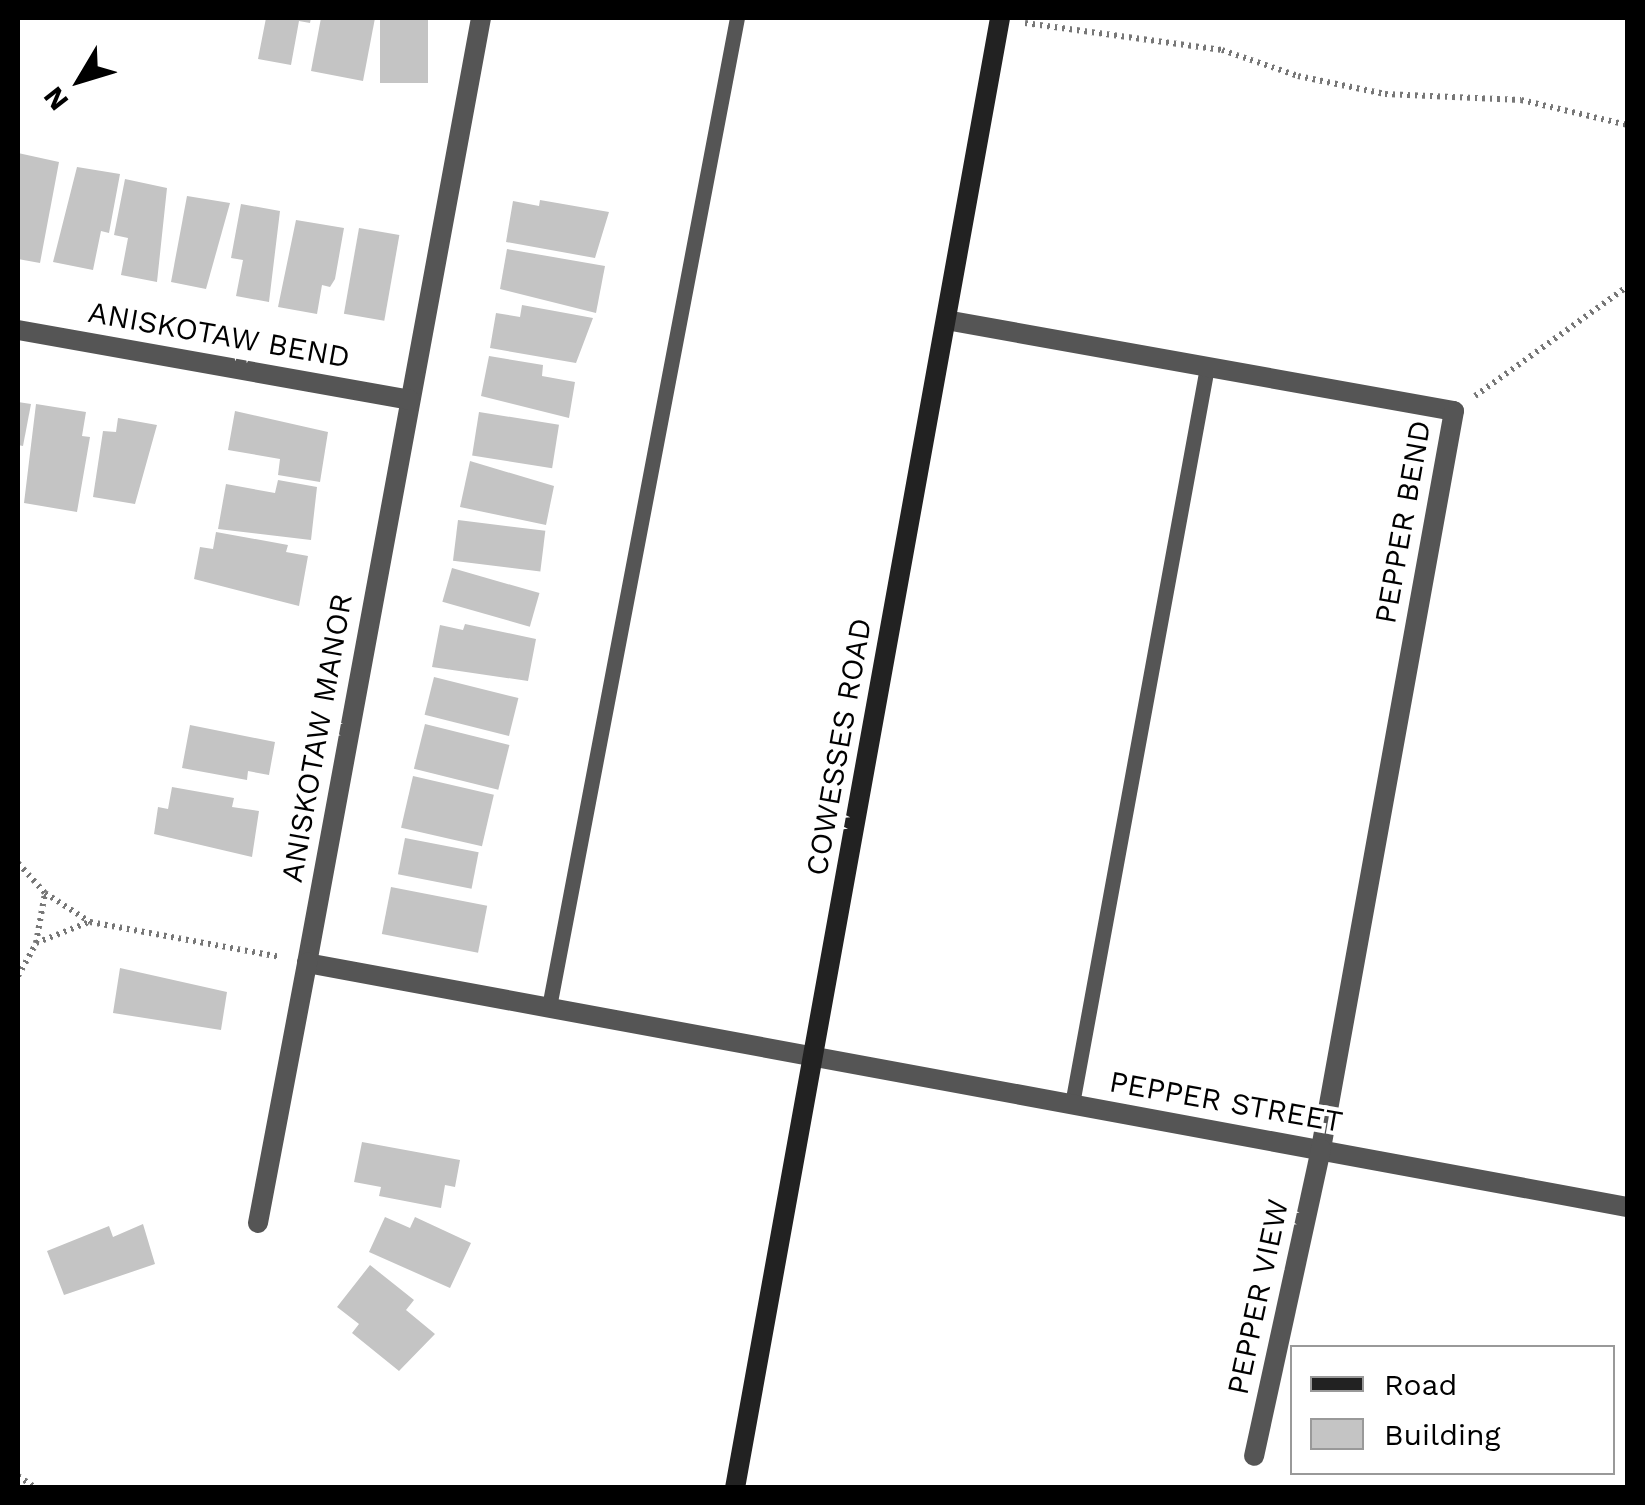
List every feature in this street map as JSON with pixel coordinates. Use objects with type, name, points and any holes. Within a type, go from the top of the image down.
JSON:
[{"type":"street","name":"ANISKOTAW MANOR","points":[[258,1223],[481,18]]},
{"type":"street","name":"COWESSES ROAD","points":[[734,1488],[946,320],[995,18]]},
{"type":"street","name":"PEPPER BEND","points":[[946,320],[1454,412],[1320,1150]]},
{"type":"street","name":"ANISKOTAW BEND","points":[[18,330],[410,400]]},
{"type":"street","points":[[307,963],[814,1056]]},
{"type":"street","name":"PEPPER STREET","points":[[814,1056],[1628,1207]]},
{"type":"street","name":"PEPPER VIEW","points":[[1254,1456],[1320,1150]]},
{"type":"lane","points":[[548,1007],[736,18]]},
{"type":"lane","points":[[1072,1104],[1207,367]]},
{"type":"path","points":[[995,18],[1222,50],[1298,76],[1386,94],[1522,100],[1628,124]]},
{"type":"path","points":[[1454,412],[1628,286]]},
{"type":"path","points":[[18,862],[45,893],[90,922],[278,957]]},
{"type":"path","points":[[18,976],[36,943],[45,893]]},
{"type":"path","points":[[36,943],[90,922]]},
{"type":"path","points":[[18,1476],[36,1488]]},
{"type":"building","points":[[266,18],[311,18],[310,23],[299,21],[291,65],[258,59]]},
{"type":"building","points":[[321,18],[375,18],[363,81],[311,71]]},
{"type":"building","points":[[380,18],[428,18],[428,83],[380,83]]},
{"type":"building","points":[[18,153],[59,162],[40,263],[18,259]]},
{"type":"building","points":[[77,167],[120,174],[109,233],[101,231],[93,270],[53,262]]},
{"type":"building","points":[[125,179],[167,188],[157,282],[121,275],[128,238],[114,235]]},
{"type":"building","points":[[187,196],[230,203],[206,289],[171,282]]},
{"type":"building","points":[[540,200],[609,212],[595,258],[506,242],[513,201],[539,206]]},
{"type":"building","points":[[241,204],[280,211],[269,302],[236,296],[243,260],[231,258]]},
{"type":"building","points":[[296,220],[344,228],[335,279],[330,287],[322,285],[317,314],[278,307]]},
{"type":"building","points":[[359,228],[399,235],[384,321],[344,314]]},
{"type":"building","points":[[507,249],[605,266],[596,313],[500,289]]},
{"type":"building","points":[[522,305],[593,318],[576,363],[490,348],[496,313],[520,317]]},
{"type":"building","points":[[489,356],[543,365],[542,376],[575,382],[569,418],[481,396]]},
{"type":"building","points":[[18,402],[31,404],[23,446],[18,445]]},
{"type":"building","points":[[36,404],[86,412],[82,436],[90,437],[77,512],[24,503]]},
{"type":"building","points":[[235,411],[328,432],[320,482],[278,475],[280,459],[228,450]]},
{"type":"building","points":[[479,412],[559,425],[552,468],[472,455]]},
{"type":"building","points":[[118,418],[157,425],[135,504],[93,497],[103,431],[116,432]]},
{"type":"building","points":[[470,461],[554,486],[546,525],[460,507]]},
{"type":"building","points":[[278,480],[317,487],[311,540],[218,529],[226,484],[275,493]]},
{"type":"building","points":[[458,520],[545,531],[540,571],[453,561]]},
{"type":"building","points":[[216,532],[288,545],[286,552],[308,556],[299,606],[194,579],[200,547],[213,549]]},
{"type":"building","points":[[452,568],[539,593],[530,627],[442,602]]},
{"type":"building","points":[[465,624],[536,639],[528,681],[432,667],[440,625],[463,630]]},
{"type":"building","points":[[434,677],[518,698],[509,736],[425,715]]},
{"type":"building","points":[[425,724],[509,745],[498,790],[414,769]]},
{"type":"building","points":[[190,725],[275,742],[269,775],[248,771],[247,780],[182,768]]},
{"type":"building","points":[[413,776],[494,795],[482,846],[401,828]]},
{"type":"building","points":[[172,787],[234,798],[232,807],[259,811],[252,857],[154,834],[158,807],[168,809]]},
{"type":"building","points":[[405,838],[479,852],[472,889],[398,874]]},
{"type":"building","points":[[391,887],[487,906],[478,953],[382,934]]},
{"type":"building","points":[[120,968],[227,992],[221,1030],[113,1013]]},
{"type":"building","points":[[362,1142],[460,1160],[455,1187],[445,1185],[441,1208],[379,1196],[381,1187],[354,1182]]},
{"type":"building","points":[[385,1217],[410,1228],[415,1217],[471,1243],[450,1288],[369,1252]]},
{"type":"building","points":[[143,1224],[155,1264],[64,1295],[47,1251],[109,1226],[113,1237]]},
{"type":"building","points":[[370,1265],[414,1300],[406,1310],[435,1334],[399,1371],[352,1333],[359,1324],[337,1307]]}]
